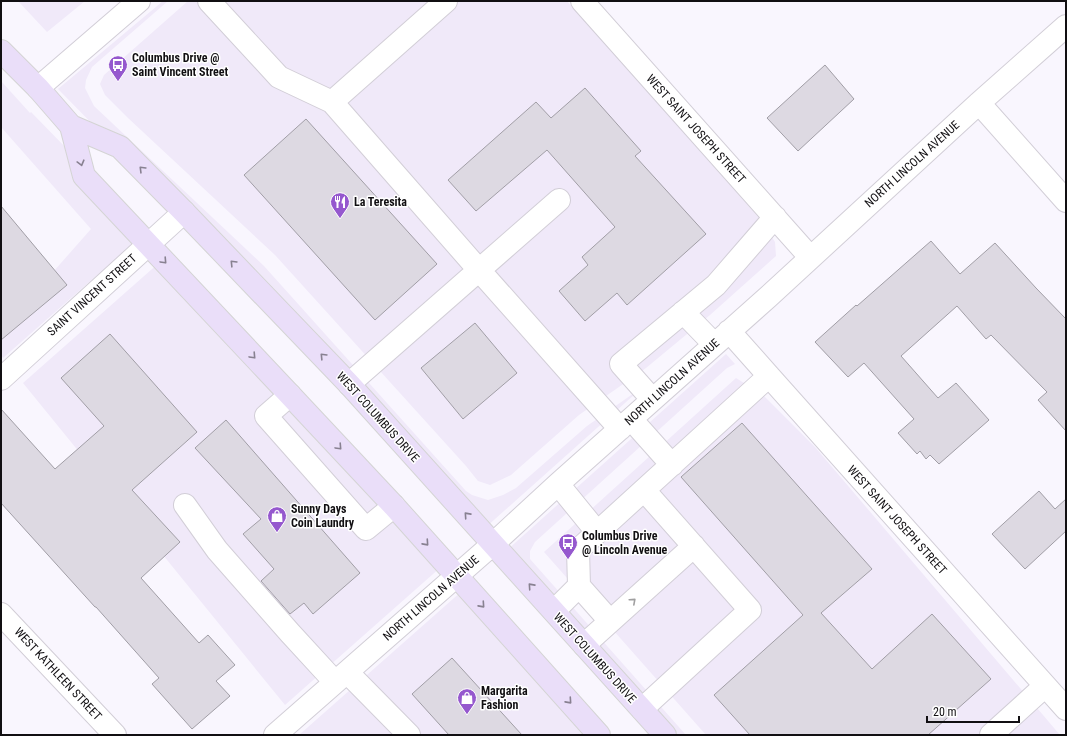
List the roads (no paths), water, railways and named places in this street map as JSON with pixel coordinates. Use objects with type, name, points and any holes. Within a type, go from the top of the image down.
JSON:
[{"type":"main road","name":"WEST COLUMBUS DRIVE","points":[[1,51],[38,88],[71,126],[120,147],[184,212],[349,384],[665,735]]},
{"type":"main road","name":"WEST COLUMBUS DRIVE","points":[[71,126],[84,176],[394,506],[456,576],[589,732]]},
{"type":"street","points":[[38,88],[139,1]]},
{"type":"street","points":[[209,1],[279,77],[332,102],[479,270],[626,424],[672,465]]},
{"type":"street","points":[[332,102],[446,1]]},
{"type":"street","name":"WEST SAINT JOSEPH STREET","points":[[582,1],[810,257]]},
{"type":"street","name":"NORTH LINCOLN AVENUE","points":[[275,735],[493,544],[1066,26]]},
{"type":"street","points":[[979,104],[1066,201]]},
{"type":"street","points":[[349,384],[559,200]]},
{"type":"street","name":"SAINT VINCENT STREET","points":[[1,379],[184,212]]},
{"type":"street","points":[[652,399],[621,364],[716,286],[775,217]]},
{"type":"street","name":"WEST SAINT JOSEPH STREET","points":[[683,312],[722,337],[769,376],[1066,709]]},
{"type":"street","points":[[610,621],[579,586],[578,550],[769,376]]},
{"type":"street","points":[[290,395],[266,416],[366,529],[394,506]]},
{"type":"street","points":[[558,484],[597,532]]},
{"type":"street","points":[[642,709],[750,610],[644,490]]},
{"type":"street","points":[[185,505],[217,550],[290,633],[409,735]]},
{"type":"street","points":[[584,645],[694,546]]},
{"type":"street","points":[[554,611],[579,586]]},
{"type":"street","name":"WEST KATHLEEN STREET","points":[[1,614],[115,735]]},
{"type":"street","points":[[990,735],[1045,686]]},
{"type":"place","name":"Columbus Drive @ Saint Vincent Street","points":[[118,82]]},
{"type":"place","name":"La Teresita","points":[[340,219]]},
{"type":"place","name":"Sunny Days Coin Laundry","points":[[277,533]]},
{"type":"place","name":"Columbus Drive @ Lincoln Avenue","points":[[568,560]]},
{"type":"place","name":"Margarita Fashion","points":[[467,715]]}]
